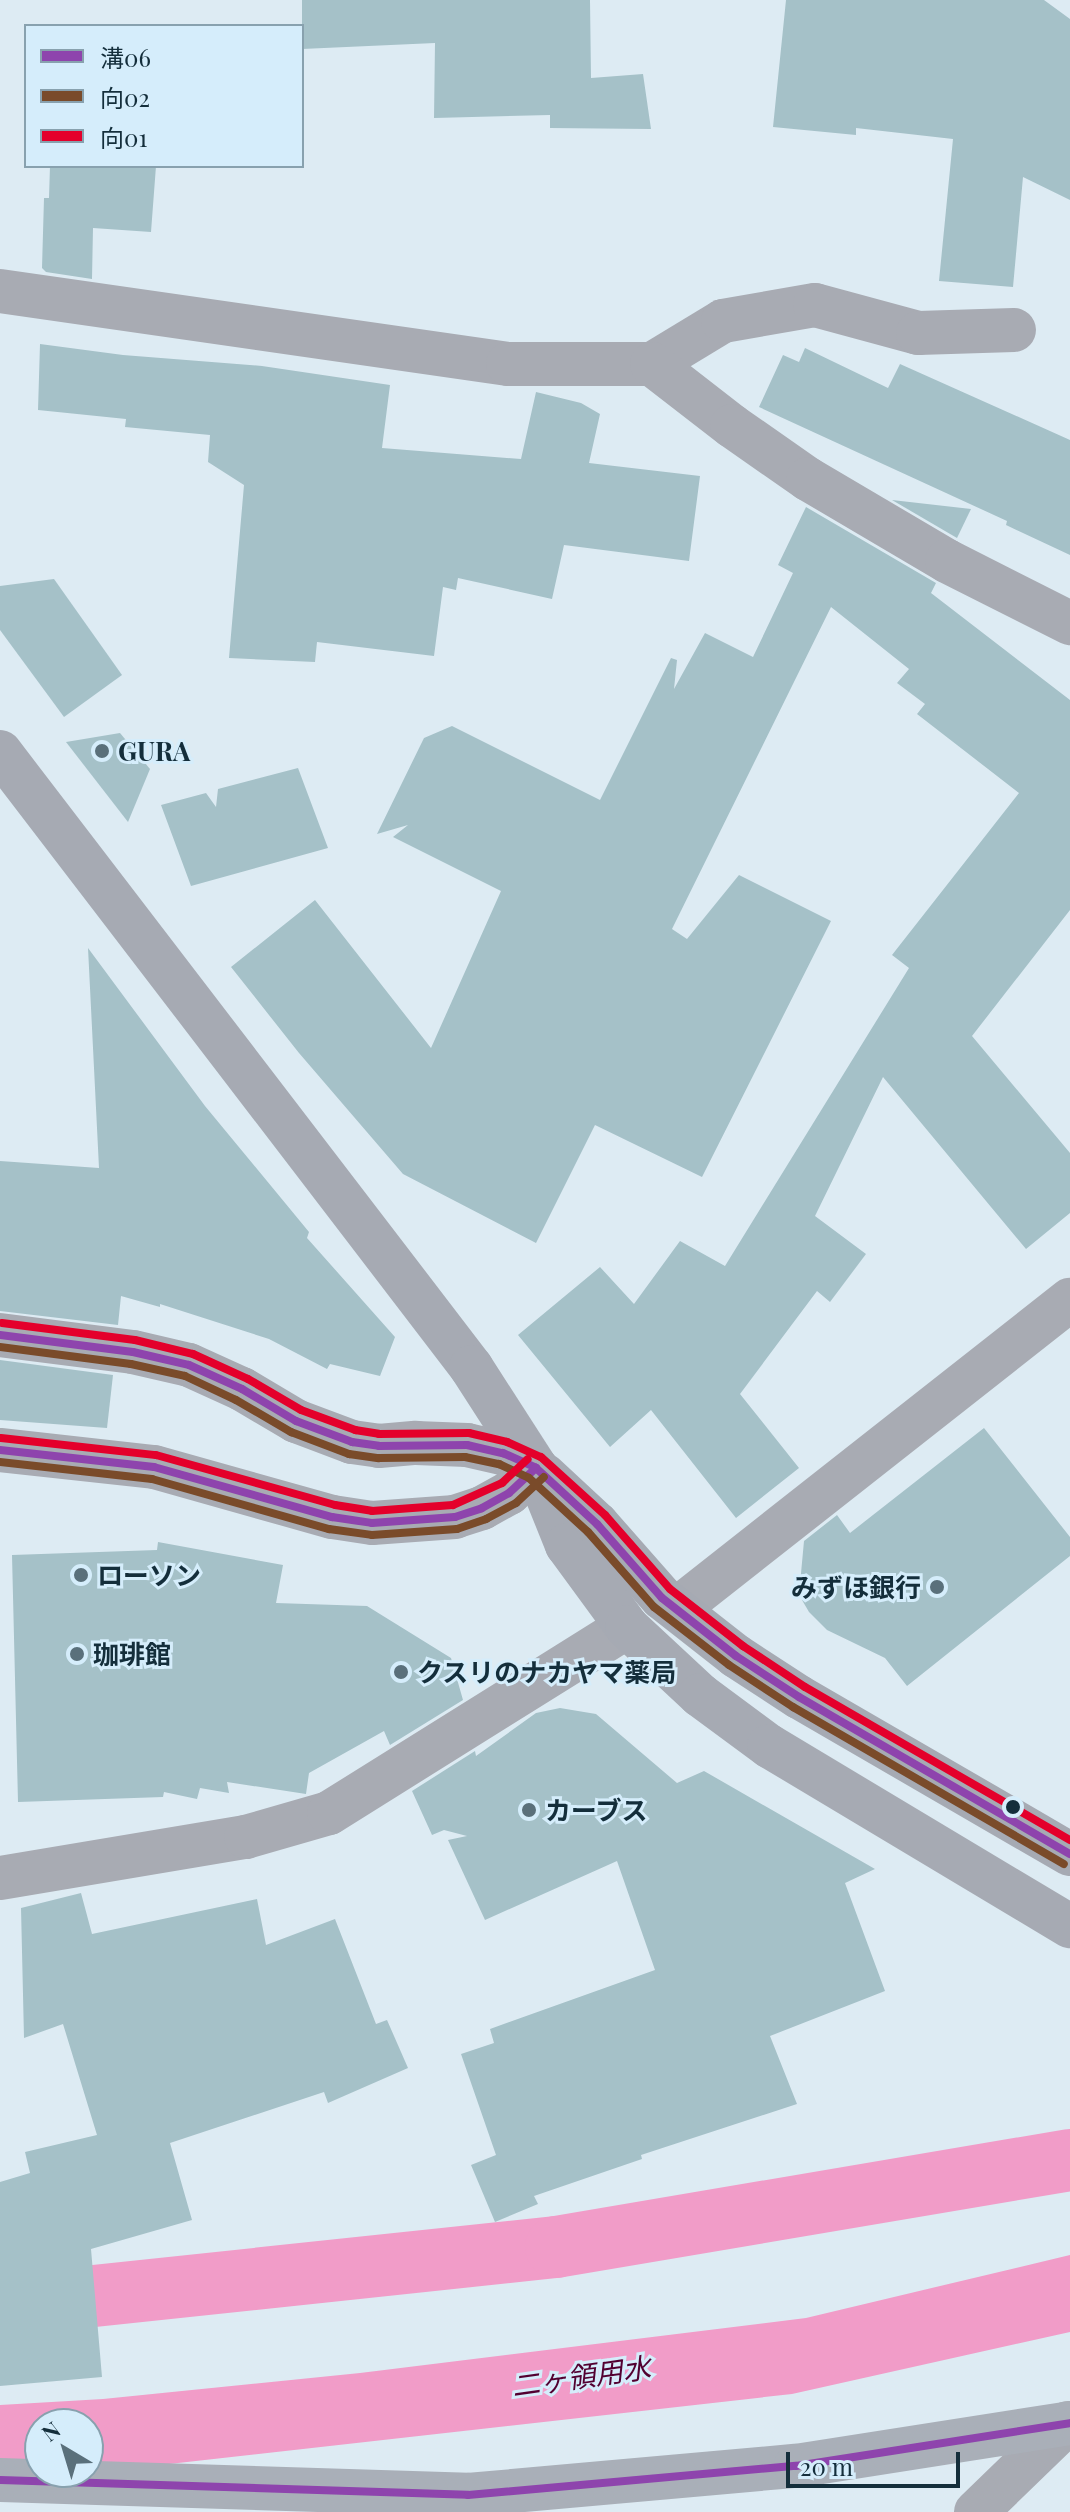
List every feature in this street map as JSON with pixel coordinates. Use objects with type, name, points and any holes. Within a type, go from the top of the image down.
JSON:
[{"type":"main road","points":[[0,2480],[468,2495],[796,2466],[1069,2423]]},
{"type":"street","points":[[0,291],[508,364],[652,364],[723,321],[815,305],[918,333],[1014,330]]},
{"type":"street","points":[[652,364],[732,426],[808,479],[947,561],[1070,623]]},
{"type":"street","points":[[0,752],[471,1367],[536,1468],[567,1545],[627,1627],[700,1695],[769,1746],[1070,1926]]},
{"type":"street","points":[[677,1609],[1070,1300]]},
{"type":"street","points":[[0,1335],[133,1352],[189,1365],[242,1389],[296,1421],[352,1442],[379,1446],[416,1443],[467,1445],[503,1453],[536,1468],[597,1524],[624,1557],[677,1609],[736,1656],[799,1697],[1070,1854]]},
{"type":"street","points":[[0,1450],[154,1467],[332,1517],[372,1523],[455,1517],[482,1508],[509,1493],[536,1468]]},
{"type":"street","points":[[0,1878],[246,1837],[329,1813],[627,1627]]},
{"type":"street","points":[[976,2512],[1069,2423]]},
{"type":"water","name":"二ヶ領用水","points":[[1070,2255],[1070,2332],[792,2394],[104,2471],[104,2408],[24,2408],[24,2480],[0,2483],[0,2405],[103,2399],[360,2373],[806,2318]]},
{"type":"building","points":[[302,0],[590,0],[591,78],[643,74],[651,129],[550,128],[550,115],[434,118],[435,43],[304,49]]},
{"type":"building","points":[[786,0],[1044,0],[1070,19],[1070,200],[1023,177],[1013,287],[939,281],[953,139],[856,128],[856,135],[773,127]]},
{"type":"building","points":[[50,168],[156,168],[151,232],[93,228],[92,279],[46,272],[42,268],[44,198],[49,198]]},
{"type":"building","points":[[40,344],[123,355],[262,366],[390,385],[382,448],[521,459],[536,392],[581,403],[600,414],[589,463],[700,476],[689,561],[564,545],[552,599],[458,578],[456,590],[443,587],[434,656],[317,642],[315,662],[229,658],[244,485],[208,462],[210,435],[125,427],[126,419],[38,410]]},
{"type":"building","points":[[805,348],[888,388],[900,364],[1070,440],[1070,555],[1006,525],[1007,521],[759,407],[783,355],[799,362]]},
{"type":"building","points":[[892,500],[971,509],[957,538]]},
{"type":"building","points":[[806,507],[936,583],[931,593],[1070,700],[1070,910],[972,1036],[1070,1153],[1070,1213],[1026,1249],[883,1077],[815,1216],[866,1254],[830,1302],[817,1291],[740,1394],[799,1468],[736,1518],[651,1410],[610,1447],[518,1335],[600,1267],[634,1304],[680,1241],[725,1266],[909,968],[892,955],[1019,793],[917,714],[925,704],[897,683],[909,669],[831,607],[672,929],[687,939],[739,875],[831,921],[702,1177],[595,1125],[536,1243],[403,1174],[299,1053],[231,967],[315,900],[431,1048],[501,891],[393,837],[408,825],[377,834],[424,738],[452,726],[600,800],[671,658],[677,660],[674,689],[705,633],[753,657],[793,573],[778,565]]},
{"type":"building","points":[[54,579],[122,675],[64,717],[0,630],[0,586]]},
{"type":"building","points":[[120,733],[150,769],[128,822],[66,742]]},
{"type":"building","points":[[298,768],[328,848],[191,886],[161,805],[206,793],[216,807],[218,789]]},
{"type":"building","points":[[88,948],[205,1106],[309,1232],[307,1238],[395,1337],[380,1376],[330,1364],[327,1369],[269,1339],[160,1304],[160,1307],[121,1296],[118,1325],[0,1311],[0,1161],[99,1168]]},
{"type":"building","points":[[0,1360],[113,1375],[107,1428],[0,1420]]},
{"type":"building","points":[[984,1428],[1070,1537],[1070,1556],[907,1686],[885,1658],[827,1630],[809,1612],[802,1600],[800,1584],[804,1541],[837,1515],[850,1533]]},
{"type":"building","points":[[158,1542],[283,1565],[276,1603],[367,1606],[451,1658],[463,1700],[390,1745],[384,1731],[309,1773],[306,1794],[227,1782],[229,1793],[200,1788],[197,1799],[164,1792],[163,1797],[18,1802],[12,1555],[157,1550]]},
{"type":"building","points":[[560,1708],[596,1714],[677,1783],[704,1771],[875,1869],[845,1883],[885,1991],[770,2036],[797,2104],[641,2155],[642,2159],[534,2196],[538,2204],[495,2222],[471,2165],[496,2155],[461,2054],[494,2043],[490,2029],[655,1970],[617,1861],[485,1920],[448,1840],[467,1836],[444,1830],[432,1835],[412,1791],[475,1751],[476,1756],[536,1713]]},
{"type":"building","points":[[81,1893],[92,1934],[257,1899],[266,1945],[335,1919],[376,2024],[387,2020],[408,2068],[328,2103],[324,2092],[170,2143],[192,2220],[91,2249],[102,2377],[0,2386],[0,2182],[30,2173],[25,2152],[97,2135],[63,2024],[24,2038],[21,1908]]},
{"type":"waterway","points":[[0,2306],[556,2247],[1070,2160]]},
{"type":"transit line","name":"向01","points":[[2,1323],[135,1340],[193,1354],[248,1379],[301,1410],[355,1430],[379,1434],[469,1433],[507,1442],[541,1457],[605,1515],[670,1589],[743,1646],[805,1687],[1070,1840]]},
{"type":"transit line","name":"溝06","points":[[0,1335],[133,1352],[189,1365],[242,1389],[296,1421],[352,1442],[379,1446],[467,1445],[503,1453],[536,1468],[597,1524],[662,1598],[736,1656],[799,1697],[1070,1854]]},
{"type":"transit line","name":"向02","points":[[0,1347],[131,1364],[185,1376],[236,1400],[291,1432],[349,1454],[379,1458],[465,1457],[499,1464],[529,1478],[588,1532],[654,1607],[729,1665],[793,1707],[1064,1864]]},
{"type":"transit line","name":"向01","points":[[1,1438],[156,1455],[335,1505],[372,1511],[453,1505],[502,1483],[528,1459]]},
{"type":"transit line","name":"溝06","points":[[0,1450],[154,1467],[332,1517],[372,1523],[455,1517],[482,1508],[509,1493],[536,1468]]},
{"type":"transit line","name":"向02","points":[[0,1462],[152,1479],[329,1529],[372,1535],[457,1529],[486,1519],[516,1503],[544,1477]]},
{"type":"transit line","name":"溝06","points":[[0,2480],[468,2495],[796,2466],[1070,2423]]},
{"type":"place","name":"GURA","points":[[102,751]]},
{"type":"place","name":"ローソン","points":[[81,1575]]},
{"type":"place","name":"みずほ銀行","points":[[937,1587]]},
{"type":"place","name":"珈琲館","points":[[77,1654]]},
{"type":"place","name":"クスリのナカヤマ薬局","points":[[401,1672]]},
{"type":"place","name":"カーブス","points":[[529,1810]]}]
